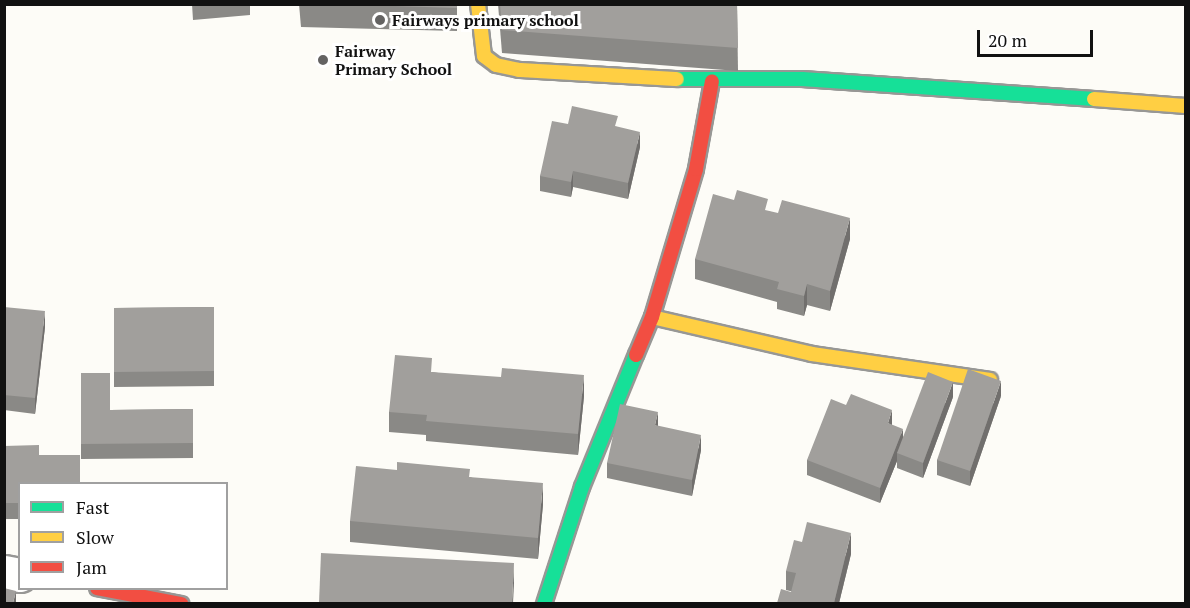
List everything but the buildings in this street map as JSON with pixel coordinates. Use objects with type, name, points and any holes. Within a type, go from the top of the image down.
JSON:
[{"type":"street","points":[[478,4],[479,41],[484,56],[496,65],[712,81],[802,79],[1185,106]]},
{"type":"street","points":[[544,603],[582,487],[652,317],[696,169],[712,81]]},
{"type":"street","points":[[652,317],[812,354],[990,380]]},
{"type":"street","points":[[108,590],[181,603]]},
{"type":"traffic: fast","points":[[677,79],[802,79],[1094,99]]},
{"type":"traffic: fast","points":[[544,604],[582,487],[636,355]]},
{"type":"traffic: slow","points":[[478,4],[484,56],[496,65],[519,70],[677,79]]},
{"type":"traffic: slow","points":[[1094,99],[1186,106]]},
{"type":"traffic: slow","points":[[652,317],[812,354],[990,380]]},
{"type":"traffic: jam","points":[[636,355],[652,317],[696,169],[712,81]]},
{"type":"traffic: jam","points":[[108,590],[181,604]]},
{"type":"place","name":"Fairways primary school","points":[[380,20]]},
{"type":"place","name":"Fairway Primary School","points":[[323,60]]}]
